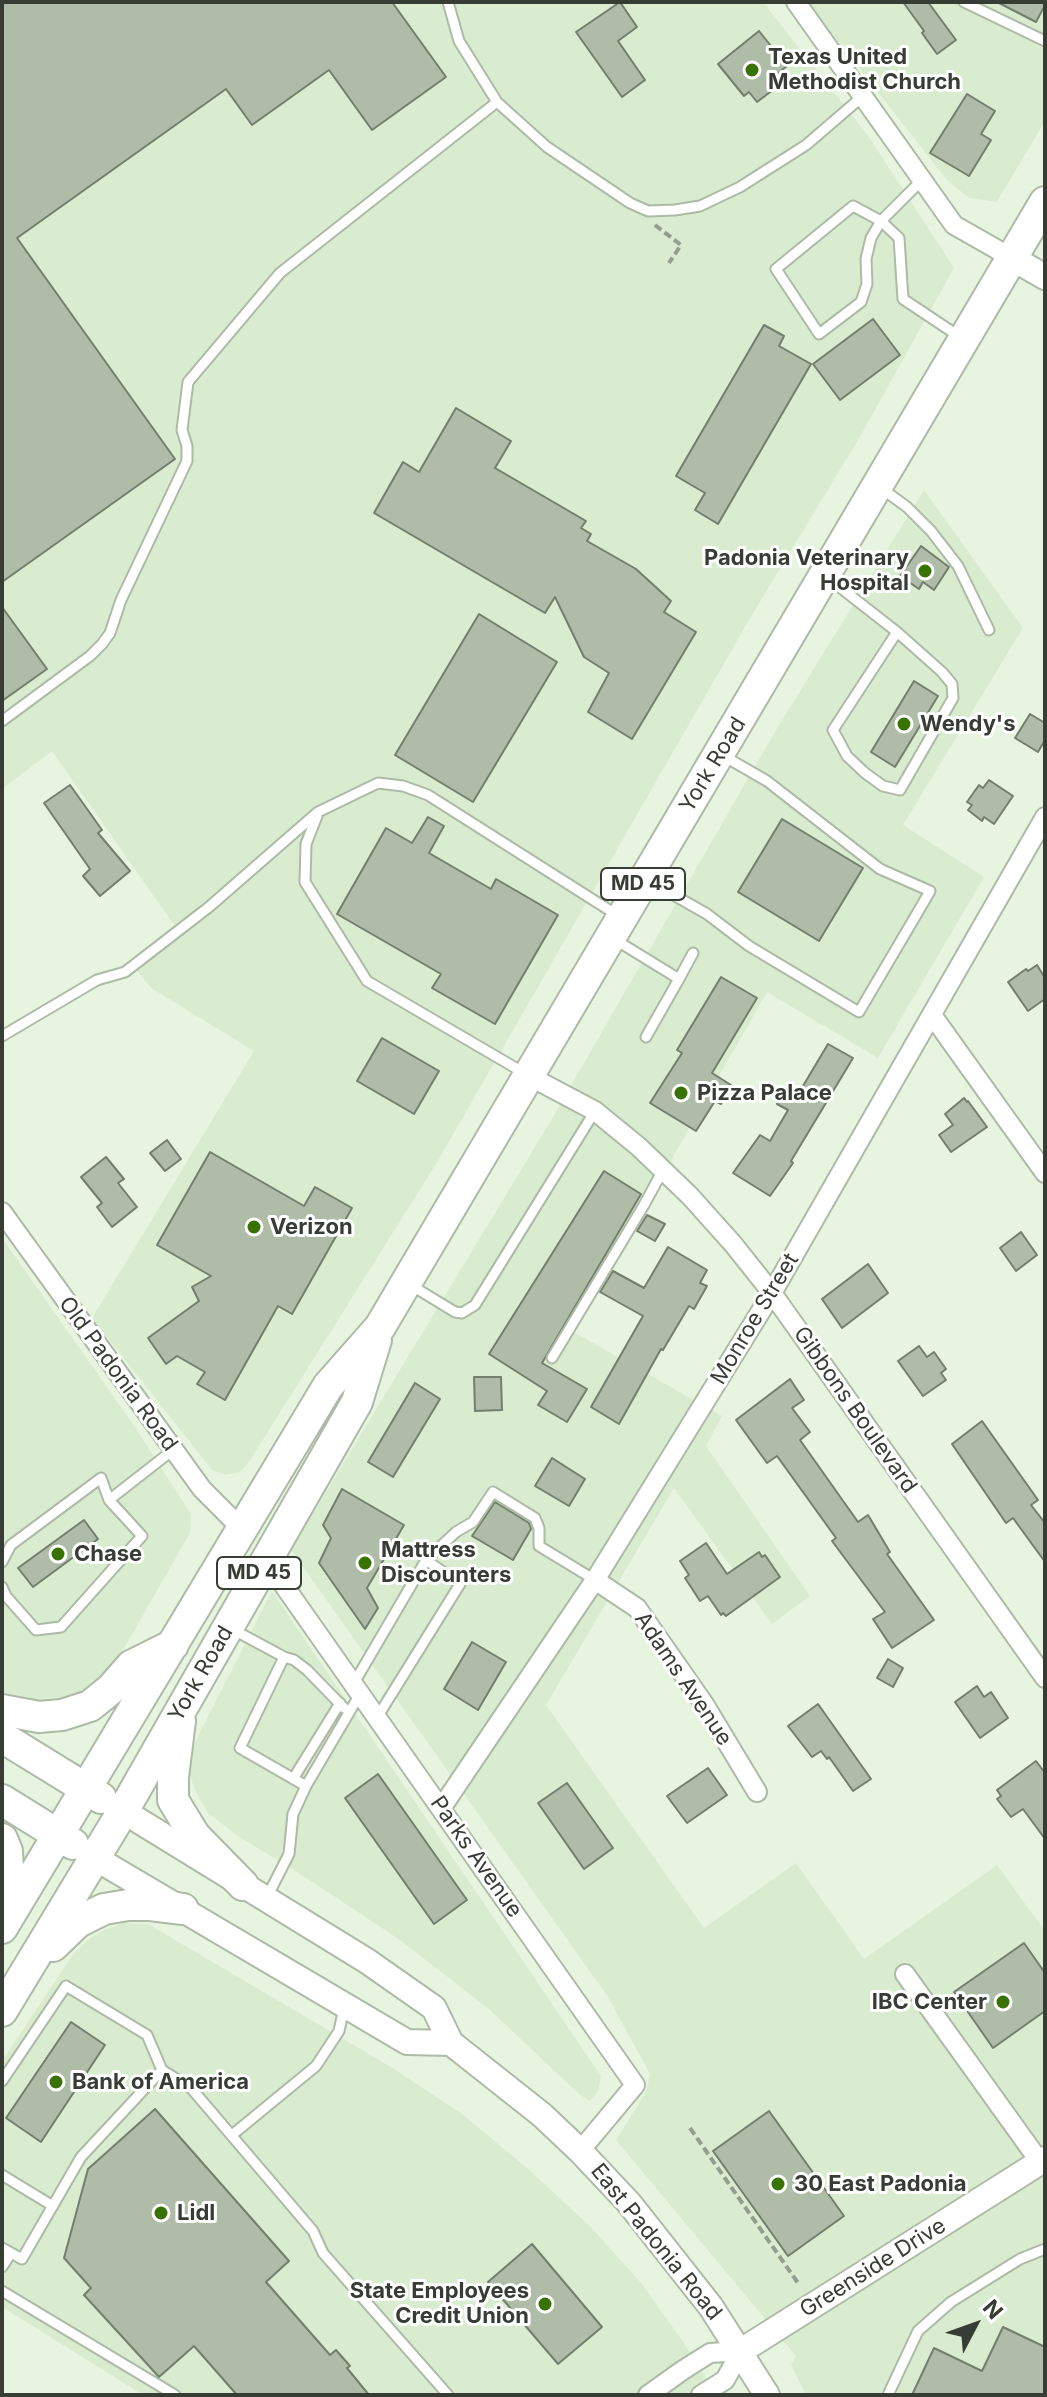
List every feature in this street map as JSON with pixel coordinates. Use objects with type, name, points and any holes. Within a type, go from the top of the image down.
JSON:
[{"type":"main road","name":"York Road","points":[[2,1928],[328,1386],[380,1327],[1045,202]]},
{"type":"main road","name":"York Road","points":[[2,2011],[123,1811],[357,1402],[380,1327]]},
{"type":"main road","points":[[2,1710],[39,1717],[62,1715],[90,1706],[111,1689],[131,1666],[173,1645]]},
{"type":"main road","points":[[183,1707],[173,1777],[173,1800],[195,1836],[254,1892]]},
{"type":"main road","points":[[2,1737],[123,1811]]},
{"type":"main road","points":[[2,1800],[95,1858]]},
{"type":"main road","points":[[2,1839],[7,1851],[8,1869],[2,1897]]},
{"type":"main road","points":[[26,1973],[78,1922],[104,1909],[128,1905],[183,1909]]},
{"type":"street","points":[[796,2],[954,225],[1045,277]]},
{"type":"street","name":"Monroe Street","points":[[442,1807],[595,1580],[772,1293],[1045,817]]},
{"type":"street","points":[[932,1015],[1045,1173]]},
{"type":"street","name":"Gibbons Boulevard","points":[[529,1076],[595,1111],[699,1206],[772,1293],[1045,1678]]},
{"type":"street","name":"Old Padonia Road","points":[[2,1212],[202,1489],[242,1529]]},
{"type":"street","name":"Parks Avenue","points":[[266,1560],[635,2085],[580,2151]]},
{"type":"street","name":"Adams Avenue","points":[[595,1580],[637,1608],[704,1704],[757,1792]]},
{"type":"street","name":"East Padonia Road","points":[[123,1811],[367,1961],[434,2008],[451,2043],[499,2079],[580,2151],[629,2203],[711,2307],[767,2395]]},
{"type":"street","points":[[95,1858],[407,2042],[451,2043]]},
{"type":"street","points":[[905,1974],[1043,2164]]},
{"type":"street","name":"Greenside Drive","points":[[741,2351],[1043,2164]]},
{"type":"street","points":[[648,2395],[710,2353],[741,2351]]},
{"type":"street","points":[[701,2395],[725,2380],[741,2351]]},
{"type":"lane","points":[[448,2],[459,41],[497,102],[547,147],[630,203],[648,211],[700,206],[740,187],[806,145],[863,96]]},
{"type":"lane","points":[[964,2],[1045,41]]},
{"type":"lane","points":[[2,721],[90,656],[110,633],[121,600],[187,461],[182,430],[188,382],[280,273],[497,102]]},
{"type":"lane","points":[[922,180],[881,221],[871,238],[866,259],[867,284],[861,302],[819,334],[776,269],[853,206],[881,221],[899,238],[903,299],[964,340]]},
{"type":"lane","points":[[878,486],[907,507],[931,531],[958,566],[989,630]]},
{"type":"lane","points":[[825,576],[897,632],[952,684],[953,698],[900,790],[883,786],[865,773],[847,756],[833,730],[897,632]]},
{"type":"lane","points":[[646,879],[707,914],[749,946],[859,1012],[930,891],[880,869],[767,781],[720,754]]},
{"type":"lane","points":[[2,1036],[97,980],[125,972],[209,907],[318,812],[378,783],[403,786],[428,795],[617,928],[679,979]]},
{"type":"lane","points":[[318,812],[306,844],[305,882],[367,981],[529,1076]]},
{"type":"lane","points":[[646,1037],[693,953]]},
{"type":"lane","points":[[406,1283],[455,1312],[462,1313],[475,1305],[595,1111]]},
{"type":"lane","points":[[552,1358],[663,1170]]},
{"type":"lane","points":[[109,1500],[173,1450]]},
{"type":"lane","points":[[2,1562],[11,1545],[101,1478],[109,1500],[142,1536],[61,1627],[36,1630],[3,1595]]},
{"type":"lane","points":[[254,1892],[289,1854],[293,1814],[306,1786],[349,1713],[358,1688],[426,1560],[456,1532],[473,1522],[493,1492],[535,1518],[539,1528],[539,1546],[595,1580]]},
{"type":"lane","points":[[378,1716],[460,1584],[426,1560]]},
{"type":"lane","points":[[228,1626],[294,1660],[349,1713]]},
{"type":"lane","points":[[284,1657],[240,1748],[306,1786]]},
{"type":"lane","points":[[293,1779],[340,1703]]},
{"type":"lane","points":[[2,2081],[66,1986],[147,2035],[162,2070],[191,2088],[313,2231],[323,2253],[448,2395]]},
{"type":"lane","points":[[232,2135],[316,2066],[339,2031],[345,2005]]},
{"type":"lane","points":[[2,2267],[6,2251],[22,2259],[81,2157],[162,2070]]},
{"type":"lane","points":[[2,2175],[53,2206]]},
{"type":"lane","points":[[888,2395],[918,2331],[951,2302],[1020,2259],[1045,2249]]},
{"type":"lane","points":[[2,2291],[175,2395]]},
{"type":"path","points":[[648,211],[651,222],[681,245],[669,263]]},
{"type":"path","points":[[690,2128],[798,2283]]},
{"type":"shaded area","points":[[2,2],[763,2],[869,137],[954,268],[861,435],[749,620],[439,1159],[249,1462],[240,1472],[226,1475],[212,1470],[92,1318],[254,1051],[151,988],[131,963],[174,925],[52,751],[2,789]]},
{"type":"shaded area","points":[[807,2],[1045,2],[1045,121],[997,202],[969,198],[947,180]]},
{"type":"shaded area","points":[[924,490],[1023,628],[903,825],[984,877],[878,1058],[767,992],[674,1155],[661,1187],[572,1331],[722,1416],[706,1446],[810,1596],[772,1624],[674,1488],[546,1705],[704,1928],[796,1863],[864,1959],[997,1865],[1045,1931],[1045,2395],[806,2395],[791,2365],[796,2356],[616,2140],[646,2092],[650,2074],[608,1997],[291,1550],[550,1122],[776,730]]},
{"type":"shaded area","points":[[2,1238],[135,1427],[191,1514],[190,1533],[106,1680],[75,1694],[45,1702],[2,1692]]},
{"type":"shaded area","points":[[272,1591],[601,2076],[598,2091],[590,2101],[490,2010],[400,1940],[235,1834],[208,1813],[188,1770],[191,1750]]},
{"type":"shaded area","points":[[124,1923],[148,1924],[391,2067],[462,2114],[590,2226],[642,2284],[717,2395],[143,2395],[2,2307],[2,2061],[71,1957],[89,1939]]},
{"type":"building","points":[[2,2],[392,2],[446,77],[372,130],[329,70],[252,125],[226,89],[17,238],[175,459],[2,582]]},
{"type":"building","points":[[620,2],[637,27],[618,41],[645,80],[622,97],[576,32]]},
{"type":"building","points":[[903,2],[928,2],[956,40],[937,54]]},
{"type":"building","points":[[997,2],[1045,2],[1045,5],[1036,22]]},
{"type":"building","name":"Texas United Methodist Church","points":[[759,31],[787,66],[776,75],[782,83],[757,102],[749,92],[744,96],[718,64]]},
{"type":"building","points":[[967,94],[995,111],[981,134],[991,140],[969,176],[930,153]]},
{"type":"building","points":[[873,319],[900,355],[840,400],[813,364]]},
{"type":"building","points":[[764,325],[784,336],[779,346],[811,364],[718,524],[695,510],[705,493],[676,476]]},
{"type":"building","points":[[456,408],[511,441],[495,468],[586,521],[581,528],[591,534],[587,541],[636,569],[671,601],[664,612],[696,632],[632,739],[588,712],[609,673],[584,657],[555,597],[545,613],[374,513],[403,462],[419,472]]},
{"type":"building","name":"Padonia Veterinary Hospital","points":[[921,546],[949,567],[934,590],[923,582],[919,589],[900,576]]},
{"type":"building","points":[[2,607],[47,669],[2,701]]},
{"type":"building","points":[[479,614],[557,662],[473,802],[395,755]]},
{"type":"building","name":"Wendy's","points":[[914,681],[938,696],[895,767],[871,752]]},
{"type":"building","points":[[1030,714],[1045,723],[1045,740],[1038,752],[1015,738]]},
{"type":"building","points":[[989,780],[1013,796],[994,824],[984,817],[982,821],[968,810],[972,805],[967,802],[979,785],[983,788]]},
{"type":"building","points":[[70,785],[102,830],[98,833],[130,871],[100,896],[83,876],[90,869],[44,803]]},
{"type":"building","points":[[428,817],[444,826],[429,853],[491,889],[496,879],[558,915],[495,1024],[432,988],[441,974],[337,914],[386,828],[412,843]]},
{"type":"building","points":[[782,819],[863,868],[819,941],[738,892]]},
{"type":"building","points":[[1037,965],[1045,978],[1045,999],[1028,1011],[1008,982]]},
{"type":"building","points":[[721,977],[757,998],[712,1073],[731,1085],[721,1104],[715,1101],[696,1131],[650,1103],[682,1053],[677,1050]]},
{"type":"building","points":[[382,1038],[439,1071],[414,1114],[357,1081]]},
{"type":"building","points":[[828,1044],[853,1058],[791,1161],[793,1163],[770,1196],[733,1173],[760,1135],[770,1141],[788,1110],[777,1104],[786,1089],[797,1096]]},
{"type":"building","points":[[964,1098],[987,1127],[951,1152],[939,1135],[953,1125],[945,1114]]},
{"type":"building","points":[[167,1140],[181,1159],[165,1171],[150,1153]]},
{"type":"building","name":"Verizon","points":[[210,1152],[304,1206],[315,1187],[352,1208],[292,1314],[278,1306],[225,1400],[197,1384],[205,1372],[177,1356],[166,1364],[148,1338],[199,1301],[192,1287],[211,1276],[157,1245]]},
{"type":"building","points":[[106,1157],[124,1179],[118,1183],[137,1207],[112,1227],[97,1207],[102,1203],[81,1177]]},
{"type":"building","points":[[604,1171],[641,1194],[542,1363],[587,1389],[567,1422],[538,1405],[547,1391],[489,1354]]},
{"type":"building","points":[[647,1215],[665,1224],[655,1241],[637,1231]]},
{"type":"building","points":[[1021,1232],[1037,1255],[1016,1271],[1000,1248]]},
{"type":"building","points":[[668,1247],[707,1270],[700,1283],[707,1286],[694,1309],[689,1306],[661,1349],[619,1424],[591,1407],[643,1316],[600,1292],[613,1271],[644,1288]]},
{"type":"building","points":[[868,1264],[888,1293],[842,1328],[822,1299]]},
{"type":"building","points":[[919,1346],[927,1357],[934,1352],[946,1369],[941,1373],[946,1380],[923,1396],[898,1361]]},
{"type":"building","points":[[474,1377],[501,1377],[502,1410],[475,1411]]},
{"type":"building","points":[[790,1379],[804,1400],[792,1408],[810,1432],[800,1440],[858,1522],[868,1515],[890,1552],[887,1554],[934,1620],[892,1648],[873,1619],[885,1612],[832,1541],[836,1538],[777,1456],[767,1463],[736,1420]]},
{"type":"building","points":[[415,1383],[440,1399],[393,1477],[368,1462]]},
{"type":"building","points":[[982,1421],[1038,1500],[1031,1505],[1045,1523],[1045,1562],[1013,1518],[1006,1523],[952,1444]]},
{"type":"building","points":[[552,1458],[585,1479],[569,1506],[535,1486]]},
{"type":"building","name":"Mattress Discounters","points":[[342,1489],[404,1525],[367,1588],[378,1608],[365,1629],[319,1563],[331,1538],[323,1525]]},
{"type":"building","points":[[495,1502],[529,1523],[531,1529],[513,1560],[472,1536]]},
{"type":"building","name":"Chase","points":[[84,1520],[98,1539],[33,1587],[18,1568]]},
{"type":"building","points":[[706,1543],[727,1574],[759,1552],[762,1557],[765,1555],[780,1577],[726,1616],[721,1615],[708,1596],[700,1601],[685,1578],[689,1575],[680,1561]]},
{"type":"building","points":[[472,1642],[506,1662],[478,1710],[444,1689]]},
{"type":"building","points":[[888,1659],[903,1668],[893,1687],[877,1678]]},
{"type":"building","points":[[977,1686],[984,1697],[991,1692],[1008,1718],[980,1738],[955,1702]]},
{"type":"building","points":[[818,1704],[871,1779],[853,1791],[829,1757],[827,1759],[821,1751],[812,1757],[788,1726]]},
{"type":"building","points":[[1036,1761],[1045,1773],[1045,1839],[1023,1809],[1011,1817],[997,1799],[1001,1796],[997,1790]]},
{"type":"building","points":[[708,1768],[727,1795],[687,1823],[667,1796]]},
{"type":"building","points":[[378,1774],[467,1900],[434,1924],[345,1798]]},
{"type":"building","points":[[567,1783],[613,1848],[584,1869],[538,1803]]},
{"type":"building","name":"IBC Center","points":[[1024,1943],[1045,1973],[1045,2011],[993,2048],[954,1992]]},
{"type":"building","name":"Bank of America","points":[[71,2022],[105,2045],[41,2142],[6,2118]]},
{"type":"building","name":"Lidl","points":[[155,2109],[289,2261],[266,2282],[330,2355],[336,2350],[369,2395],[237,2395],[194,2346],[159,2377],[84,2295],[91,2288],[64,2258],[88,2169]]},
{"type":"building","name":"30 East Padonia","points":[[769,2111],[844,2216],[788,2256],[713,2151]]},
{"type":"building","name":"State Employees Credit Union","points":[[532,2244],[602,2327],[558,2364],[488,2282]]},
{"type":"building","points":[[1003,2327],[1045,2347],[1045,2395],[912,2395],[934,2348],[982,2371]]},
{"type":"place","name":"Texas United Methodist Church","points":[[752,70]]},
{"type":"place","name":"Padonia Veterinary Hospital","points":[[925,571]]},
{"type":"place","name":"Wendy's","points":[[904,724]]},
{"type":"place","name":"Pizza Palace","points":[[681,1093]]},
{"type":"place","name":"Verizon","points":[[254,1227]]},
{"type":"place","name":"Chase","points":[[58,1554]]},
{"type":"place","name":"Mattress Discounters","points":[[365,1563]]},
{"type":"place","name":"IBC Center","points":[[1003,2002]]},
{"type":"place","name":"Bank of America","points":[[56,2082]]},
{"type":"place","name":"30 East Padonia","points":[[778,2184]]},
{"type":"place","name":"Lidl","points":[[161,2213]]},
{"type":"place","name":"State Employees Credit Union","points":[[545,2304]]}]
